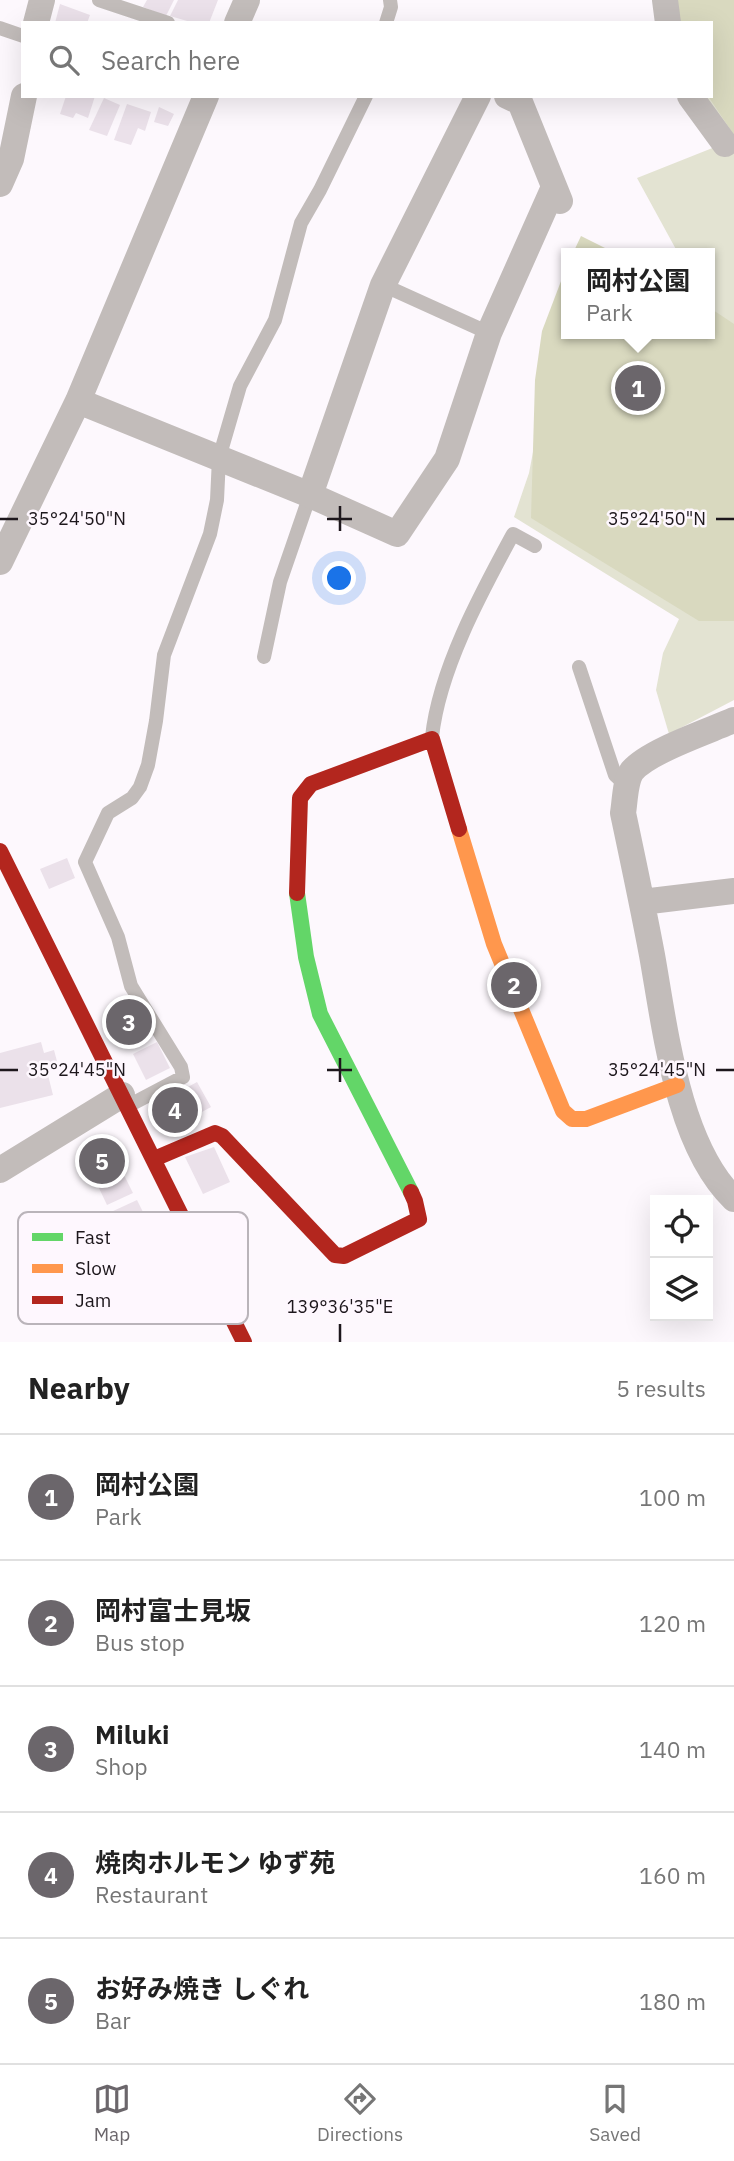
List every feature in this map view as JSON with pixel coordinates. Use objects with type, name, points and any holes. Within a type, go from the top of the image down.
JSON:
[{"type":"street","points":[[37,21],[42,0]]},
{"type":"street","points":[[238,21],[247,0]]},
{"type":"street","points":[[666,0],[667,21]]},
{"type":"street","points":[[0,184],[11,159],[24,98]]},
{"type":"street","points":[[0,562],[78,401],[205,98]]},
{"type":"street","points":[[310,495],[383,285],[477,98]]},
{"type":"street","points":[[78,401],[310,495],[397,534],[447,459],[489,333],[557,195],[520,102],[511,98]]},
{"type":"street","points":[[692,98],[724,144]]},
{"type":"street","points":[[734,720],[673,745],[632,772],[622,813],[677,1085],[698,1146],[726,1191],[734,1199]]},
{"type":"street","points":[[154,1159],[215,1133],[222,1136],[335,1255],[344,1256],[419,1219],[415,1201],[320,1014],[306,957],[297,895],[300,798],[311,784],[432,739],[494,944],[563,1111],[572,1119],[586,1119],[677,1085]]},
{"type":"street","points":[[0,851],[8,888],[125,1101],[180,1212]]},
{"type":"street","points":[[642,902],[734,891]]},
{"type":"street","points":[[0,1170],[125,1101]]},
{"type":"street","points":[[698,1146],[734,1165]]},
{"type":"street","points":[[235,1324],[244,1342]]},
{"type":"lane","points":[[99,0],[162,21]]},
{"type":"lane","points":[[387,21],[390,0]]},
{"type":"lane","points":[[0,28],[21,35]]},
{"type":"lane","points":[[125,1101],[183,1077],[181,1067],[131,986],[118,937],[85,862],[108,813],[132,798],[140,787],[156,720],[164,655],[210,534],[217,500],[219,458],[240,386],[275,320],[301,223],[365,98]]},
{"type":"lane","points":[[383,285],[489,333]]},
{"type":"lane","points":[[264,657],[280,582],[310,495]]},
{"type":"lane","points":[[432,739],[435,714],[457,649],[513,534],[534,546]]},
{"type":"lane","points":[[579,667],[615,775],[627,786]]},
{"type":"green space","points":[[671,0],[734,0],[734,135],[709,98],[713,98],[713,21],[676,21]]},
{"type":"green space","points":[[734,0],[734,700],[669,734],[656,690],[663,653],[679,619],[514,517],[529,473],[537,431],[565,339],[715,339],[715,248],[675,248],[637,178],[720,145],[698,98],[713,98],[713,21]]},
{"type":"green space","points":[[581,236],[605,248],[575,248]]},
{"type":"green space","points":[[561,281],[561,339],[715,339],[715,311],[734,324],[734,621],[699,621],[531,518],[535,380],[542,331]]},
{"type":"building","points":[[147,0],[174,0],[166,16],[143,7]]},
{"type":"building","points":[[178,0],[218,0],[210,21],[187,21],[170,16]]},
{"type":"building","points":[[60,4],[90,15],[88,21],[56,21]]},
{"type":"building","points":[[65,98],[94,98],[88,118],[76,113],[73,118],[60,114]]},
{"type":"building","points":[[104,98],[120,105],[107,136],[89,130]]},
{"type":"building","points":[[127,104],[151,112],[145,131],[138,128],[131,145],[114,140]]},
{"type":"building","points":[[159,107],[174,114],[168,126],[154,122]]},
{"type":"building","points":[[67,858],[75,878],[49,889],[40,869]]},
{"type":"building","points":[[130,1000],[151,1032],[131,1045],[110,1013]]},
{"type":"building","points":[[41,1042],[44,1053],[54,1050],[59,1069],[47,1071],[53,1095],[0,1108],[0,1053]]},
{"type":"building","points":[[157,1042],[170,1068],[146,1080],[133,1054]]},
{"type":"building","points":[[197,1082],[211,1107],[171,1129],[157,1104]]},
{"type":"building","points":[[104,1137],[120,1171],[96,1182],[79,1149]]},
{"type":"building","points":[[214,1147],[230,1182],[203,1194],[185,1157]]},
{"type":"building","points":[[124,1175],[133,1193],[107,1205],[98,1186]]},
{"type":"building","points":[[137,1200],[143,1212],[111,1212]]},
{"type":"traffic: fast","points":[[297,893],[306,957],[320,1014],[411,1192]]},
{"type":"traffic: slow","points":[[459,829],[494,944],[563,1111],[572,1119],[586,1119],[677,1085]]},
{"type":"traffic: jam","points":[[297,893],[300,798],[311,784],[432,739],[459,829]]},
{"type":"traffic: jam","points":[[0,851],[179,1212]]},
{"type":"traffic: jam","points":[[154,1159],[215,1133],[222,1136],[335,1255],[344,1256],[419,1219],[411,1192]]},
{"type":"traffic: jam","points":[[235,1324],[244,1342]]},
{"type":"place","name":"岡村公園","points":[[638,388]]},
{"type":"place","name":"岡村富士見坂","points":[[514,985]]},
{"type":"place","name":"Miluki","points":[[129,1022]]},
{"type":"place","name":"焼肉ホルモン ゆず苑","points":[[175,1110]]},
{"type":"place","name":"お好み焼き しぐれ","points":[[102,1161]]}]
